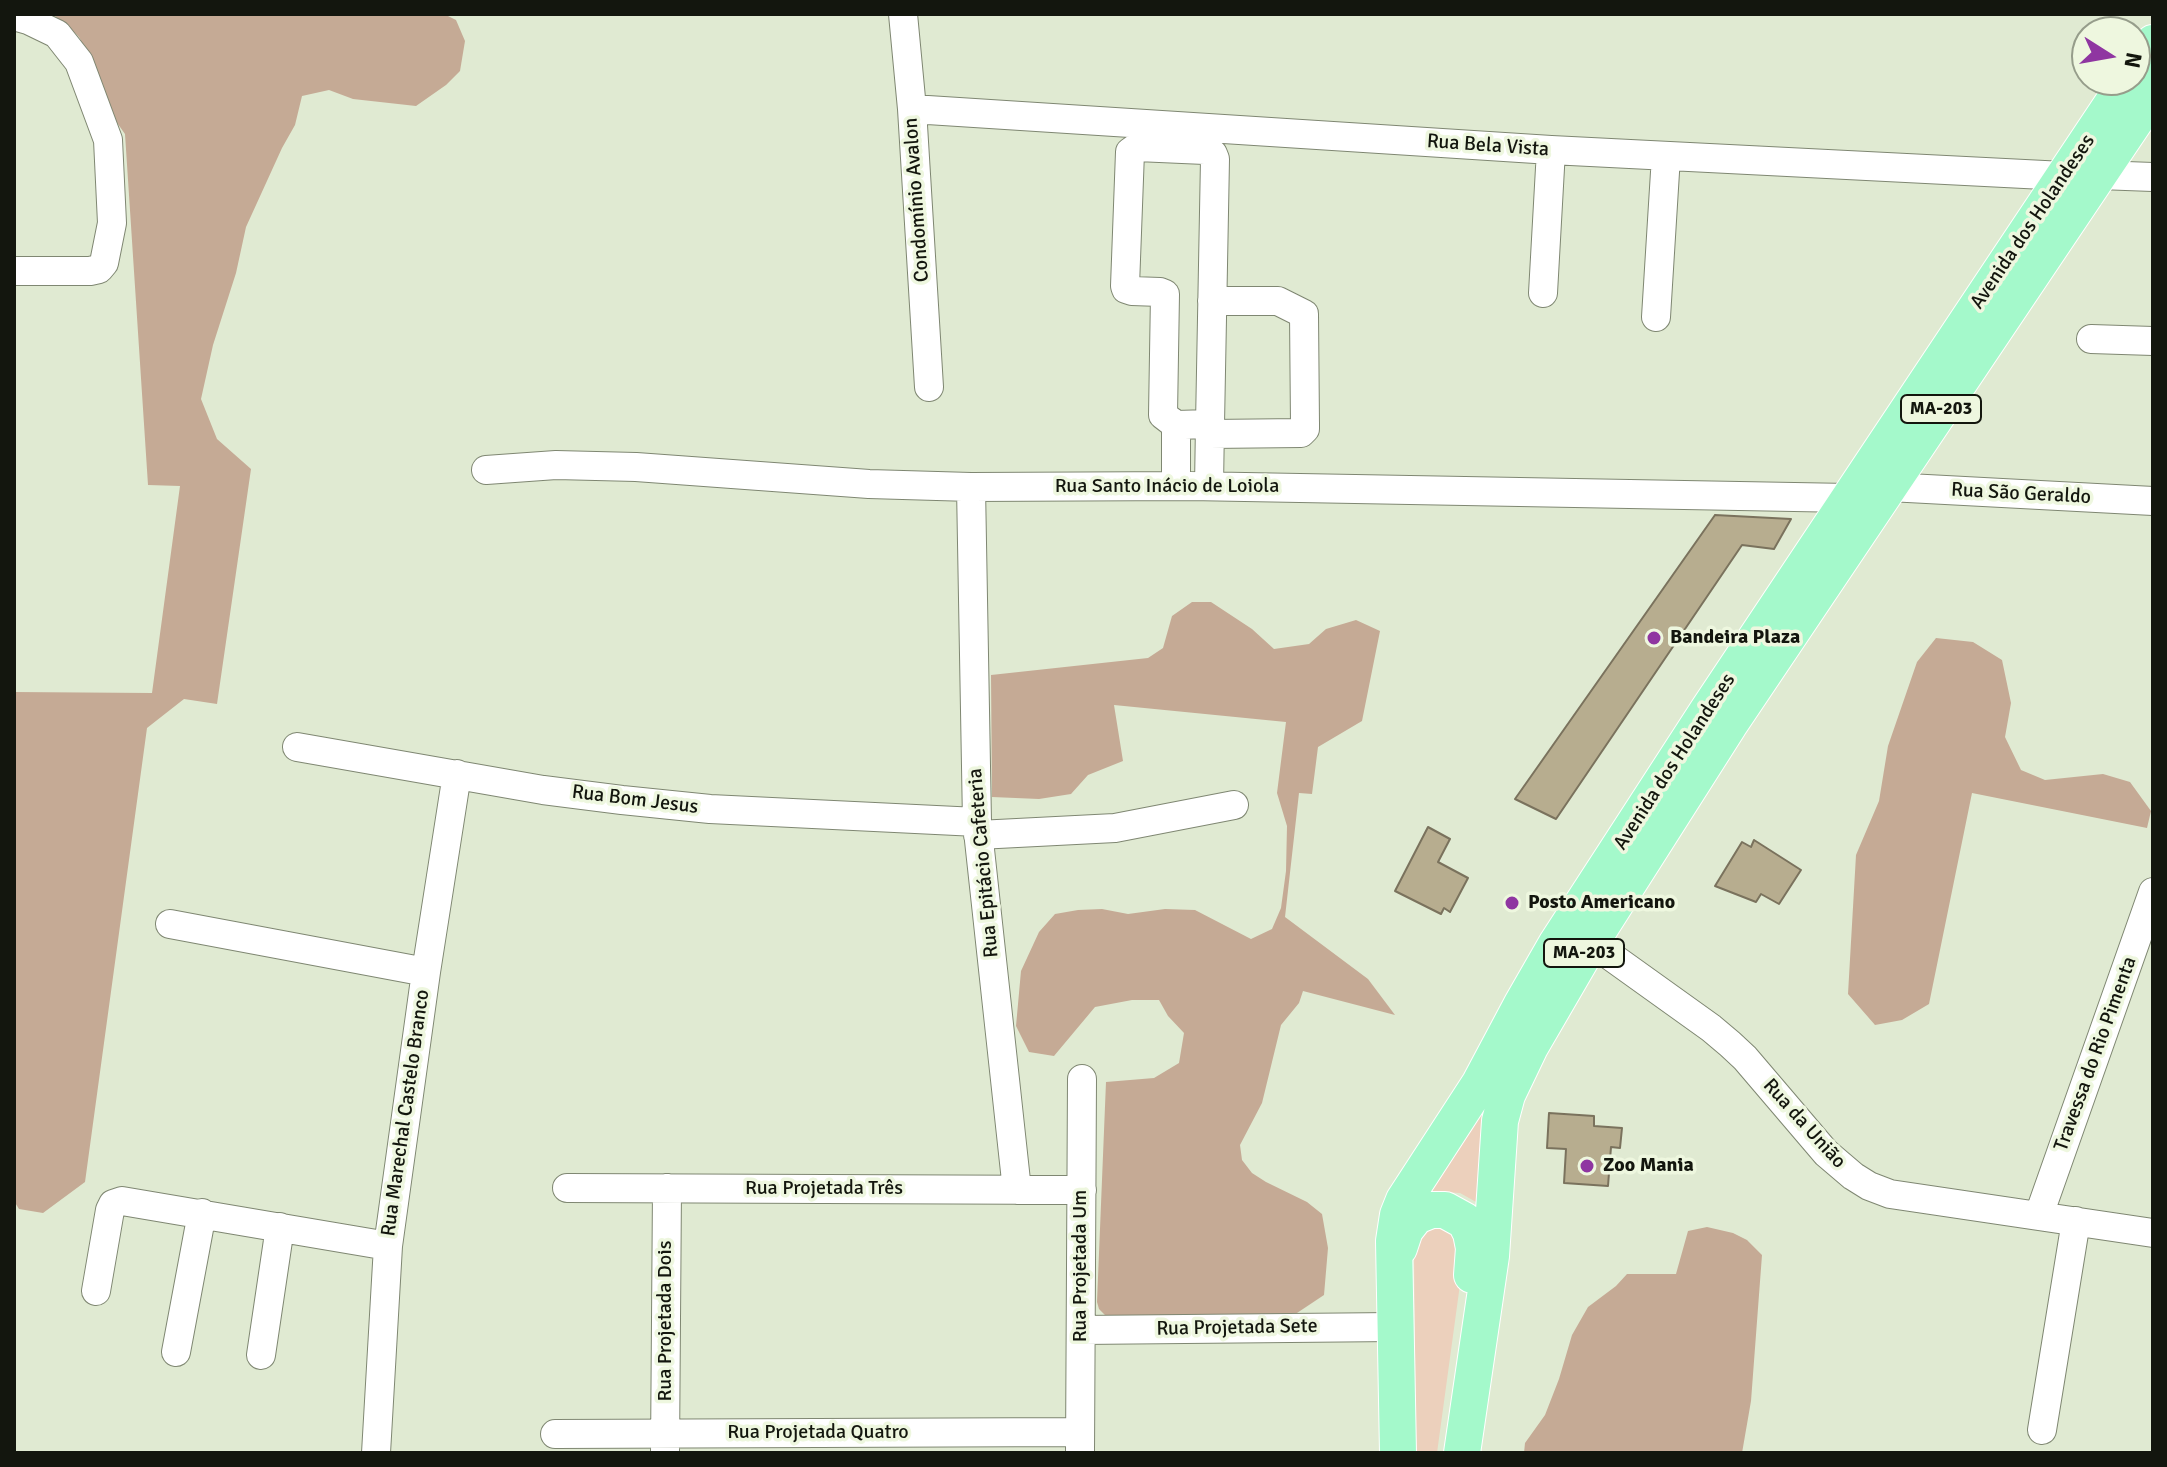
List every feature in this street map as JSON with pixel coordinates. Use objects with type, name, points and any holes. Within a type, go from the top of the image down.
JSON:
[{"type":"main road","name":"Avenida dos Holandeses","points":[[1398,1453],[1394,1234],[1404,1200],[1480,1083],[1557,943],[1849,498],[2081,175],[2153,94]]},
{"type":"main road","name":"Avenida dos Holandeses","points":[[1462,1453],[1491,1256],[1501,1114],[1530,1047],[1591,942],[1729,725],[1889,487],[2081,175],[2120,96]]},
{"type":"main road","points":[[1394,1281],[1402,1237],[1416,1216],[1438,1210],[1453,1213],[1465,1221],[1474,1248],[1455,1453]]},
{"type":"street","name":"Condomínio Avalon","points":[[903,14],[929,387]]},
{"type":"street","points":[[14,16],[55,24],[79,62],[108,140],[112,223],[104,263],[99,269],[14,271]]},
{"type":"street","name":"Rua Bela Vista","points":[[912,109],[1551,150],[2153,177]]},
{"type":"street","points":[[1209,486],[1210,429],[1212,301],[1215,159],[1205,150],[1137,147],[1130,152],[1125,286],[1132,291],[1165,294],[1163,415],[1176,425],[1210,429],[1301,433],[1305,429],[1304,314],[1278,301],[1212,301]]},
{"type":"street","points":[[1543,293],[1551,150]]},
{"type":"street","points":[[1656,317],[1666,156]]},
{"type":"street","points":[[2091,339],[2153,341]]},
{"type":"street","points":[[1176,425],[1176,486]]},
{"type":"street","name":"Rua Santo Inácio de Loiola","points":[[486,470],[556,465],[636,467],[869,484],[971,487],[1209,486],[1849,498]]},
{"type":"street","name":"Rua Epitácio Cafeteria","points":[[971,487],[978,828],[1017,1190]]},
{"type":"street","name":"Rua São Geraldo","points":[[1889,487],[2153,497]]},
{"type":"street","name":"Rua Bom Jesus","points":[[297,747],[543,790],[710,809],[978,828],[1115,828],[1234,805]]},
{"type":"street","name":"Rua Marechal Castelo Branco","points":[[376,1453],[388,1246],[457,774]]},
{"type":"street","name":"Travessa do Rio Pimenta","points":[[2039,1215],[2153,892]]},
{"type":"street","points":[[170,924],[426,972]]},
{"type":"street","name":"Rua da União","points":[[1591,942],[1730,1044],[1826,1153],[1861,1181],[1890,1194],[2153,1233]]},
{"type":"street","name":"Rua Projetada Um","points":[[1080,1442],[1082,1079]]},
{"type":"street","name":"Rua Projetada Três","points":[[567,1188],[1082,1190]]},
{"type":"street","name":"Rua Projetada Dois","points":[[665,1443],[667,1188]]},
{"type":"street","points":[[96,1291],[106,1224],[113,1204],[122,1201],[388,1246]]},
{"type":"street","points":[[176,1352],[202,1213]]},
{"type":"street","points":[[2042,1430],[2076,1221]]},
{"type":"street","points":[[261,1355],[280,1227]]},
{"type":"street","name":"Rua Projetada Sete","points":[[1081,1330],[1394,1327]]},
{"type":"street","name":"Rua Projetada Quatro","points":[[555,1434],[665,1443],[1080,1442]]},
{"type":"shaded area","points":[[52,14],[444,14],[456,20],[465,41],[460,71],[416,106],[353,99],[329,90],[302,96],[295,125],[246,227],[201,399],[217,439],[251,469],[217,704],[184,699],[147,728],[85,1182],[43,1213],[19,1209],[14,1201],[14,692],[152,693],[180,486],[148,485],[125,134],[108,110],[102,85],[79,37]]},
{"type":"shaded area","points":[[1192,602],[1211,602],[1252,629],[1274,649],[1309,644],[1326,629],[1356,620],[1380,631],[1362,721],[1318,747],[1312,794],[1299,793],[1285,917],[1368,979],[1395,1015],[1303,991],[1299,1003],[1281,1025],[1262,1103],[1240,1145],[1242,1160],[1252,1173],[1307,1202],[1322,1214],[1328,1248],[1324,1295],[1294,1315],[1106,1316],[1099,1309],[1106,1082],[1154,1078],[1179,1063],[1184,1033],[1168,1016],[1159,1000],[1132,1000],[1095,1007],[1054,1056],[1029,1052],[1016,1026],[1021,971],[1039,932],[1055,914],[1102,909],[1128,914],[1165,909],[1195,910],[1251,939],[1272,929],[1281,908],[1287,826],[1277,793],[1286,722],[1114,705],[1123,761],[1088,775],[1071,794],[1039,799],[992,797],[991,675],[1148,658],[1163,648],[1172,616]]},
{"type":"shaded area","points":[[1936,638],[1973,642],[2002,660],[2011,703],[2005,737],[2021,770],[2045,780],[2103,774],[2130,782],[2151,811],[2147,828],[1972,793],[1929,1004],[1902,1020],[1875,1025],[1848,994],[1856,855],[1879,801],[1888,746],[1917,662]]},
{"type":"shaded area","points":[[1492,1082],[1478,1203],[1460,1193],[1428,1191]]},
{"type":"shaded area","points":[[1707,1227],[1747,1240],[1762,1255],[1751,1401],[1742,1453],[1524,1453],[1525,1443],[1545,1415],[1572,1335],[1588,1307],[1627,1274],[1676,1274],[1688,1231]]},
{"type":"shaded area","points":[[1434,1228],[1452,1232],[1464,1255],[1437,1453],[1416,1453],[1414,1254],[1415,1246],[1424,1234]]},
{"type":"building","name":"Bandeira Plaza","points":[[1715,515],[1791,519],[1774,549],[1742,545],[1556,819],[1515,799]]},
{"type":"building","points":[[1428,827],[1450,839],[1438,862],[1468,878],[1450,912],[1444,908],[1441,914],[1395,891]]},
{"type":"building","points":[[1754,840],[1801,870],[1779,904],[1761,894],[1756,902],[1715,886],[1742,842],[1751,847]]},
{"type":"building","name":"Zoo Mania","points":[[1549,1113],[1594,1116],[1594,1126],[1622,1128],[1620,1148],[1611,1147],[1608,1186],[1564,1183],[1566,1149],[1547,1148]]},
{"type":"place","name":"Bandeira Plaza","points":[[1654,638]]},
{"type":"place","name":"Posto Americano","points":[[1512,903]]},
{"type":"place","name":"Zoo Mania","points":[[1587,1166]]}]
